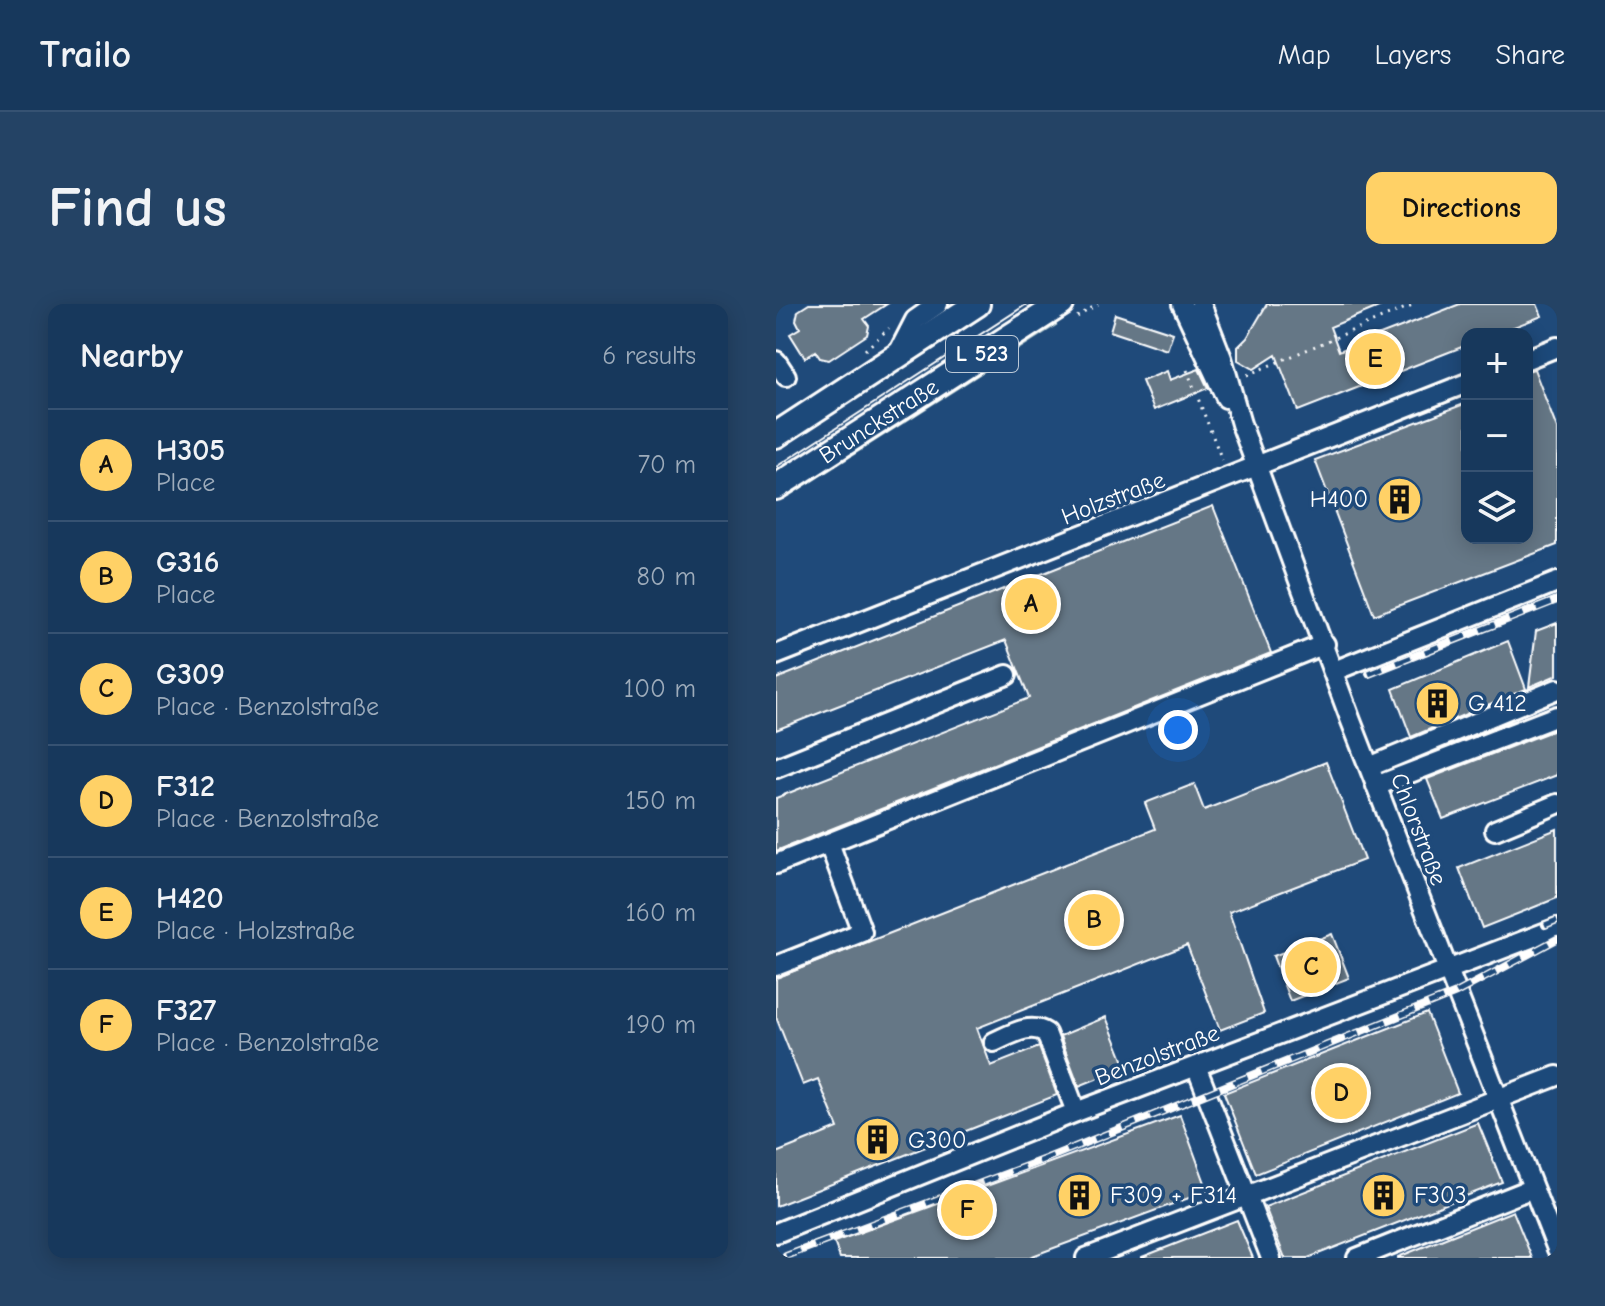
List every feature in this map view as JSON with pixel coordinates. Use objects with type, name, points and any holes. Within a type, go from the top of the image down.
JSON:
[{"type":"main road","name":"Brunckstraße","points":[[776,435],[977,304]]},
{"type":"main road","name":"Brunckstraße","points":[[776,487],[1069,311]]},
{"type":"street","points":[[898,353],[915,320],[938,304]]},
{"type":"street","points":[[1182,304],[1218,368]]},
{"type":"street","points":[[1201,304],[1218,368]]},
{"type":"street","points":[[1533,357],[1557,347]]},
{"type":"street","name":"Chlorstraße","points":[[1218,368],[1498,1099],[1543,1197],[1557,1249]]},
{"type":"street","name":"Holzstraße","points":[[776,655],[1258,468],[1461,385]]},
{"type":"street","points":[[1334,671],[1557,582]]},
{"type":"street","points":[[776,864],[1325,644]]},
{"type":"street","points":[[776,768],[1007,675]]},
{"type":"street","points":[[1369,767],[1557,689]]},
{"type":"street","points":[[1376,786],[1557,716]]},
{"type":"street","points":[[1495,830],[1557,804]]},
{"type":"street","points":[[776,966],[862,932],[829,843]]},
{"type":"street","name":"Benzolstraße","points":[[776,1233],[1076,1112],[1557,928]]},
{"type":"street","points":[[994,1042],[1028,1028],[1038,1027],[1046,1033],[1076,1112]]},
{"type":"street","points":[[1196,1066],[1271,1258]]},
{"type":"street","points":[[1086,1258],[1557,1076]]},
{"type":"street","points":[[1357,1258],[1543,1197]]},
{"type":"path","points":[[1069,311],[1098,304]]},
{"type":"path","points":[[1242,376],[1415,304]]},
{"type":"path","points":[[1187,370],[1229,479]]},
{"type":"green space","points":[[1053,321],[1056,325],[790,495],[787,491]]},
{"type":"building","points":[[809,304],[887,304],[864,319],[869,326],[867,335],[829,360],[820,358],[815,351],[805,358],[790,334],[800,328],[796,320],[798,311]]},
{"type":"building","points":[[1267,304],[1386,304],[1330,327],[1339,351],[1460,304],[1537,304],[1542,316],[1511,328],[1461,328],[1461,347],[1298,411],[1276,355],[1254,369],[1238,360],[1238,347],[1247,338]]},
{"type":"building","points":[[1115,314],[1173,333],[1167,350],[1110,331]]},
{"type":"building","points":[[1199,369],[1208,388],[1154,410],[1142,381],[1167,371],[1170,380]]},
{"type":"building","name":"H400","points":[[1533,369],[1557,429],[1557,545],[1374,615],[1315,460],[1461,405],[1461,544],[1533,544]]},
{"type":"building","points":[[1213,506],[1271,653],[776,851],[776,798],[1029,698],[1006,640],[776,730],[776,679]]},
{"type":"building","points":[[1557,623],[1557,675],[1529,687],[1536,631]]},
{"type":"building","points":[[1508,641],[1526,689],[1411,737],[1393,689]]},
{"type":"building","points":[[1557,729],[1557,775],[1443,819],[1427,779]]},
{"type":"building","points":[[1326,762],[1364,860],[1229,912],[1264,1013],[1220,1030],[1187,945],[977,1028],[991,1066],[1039,1047],[1057,1095],[776,1206],[776,1153],[838,1128],[818,1079],[803,1085],[776,1017],[776,978],[1155,829],[1145,803],[1194,784],[1204,810]]},
{"type":"building","points":[[1557,829],[1557,898],[1482,928],[1459,868]]},
{"type":"building","points":[[1332,934],[1349,978],[1290,1001],[1273,956]]},
{"type":"building","points":[[1427,1013],[1458,1093],[1256,1174],[1224,1093]]},
{"type":"building","points":[[1106,1017],[1126,1067],[1079,1086],[1060,1036]]},
{"type":"building","points":[[1180,1115],[1208,1191],[1027,1258],[840,1258],[834,1242]]},
{"type":"building","name":"F303","points":[[1478,1123],[1502,1182],[1308,1258],[1285,1258],[1265,1207]]},
{"type":"building","points":[[1513,1211],[1532,1258],[1398,1258],[1398,1257]]},
{"type":"building","points":[[1237,1220],[1253,1258],[1142,1258],[1142,1257]]},
{"type":"tram line","points":[[776,467],[1027,304]]},
{"type":"railway","points":[[1369,674],[1557,600]]},
{"type":"railway","points":[[1545,925],[1557,920]]},
{"type":"railway","points":[[786,1256],[1045,1159],[1456,993],[1557,939]]},
{"type":"place","name":"H420","points":[[1375,359]]},
{"type":"place","name":"H400","points":[[1399,499]]},
{"type":"place","name":"H305","points":[[1031,604]]},
{"type":"place","name":"G 412","points":[[1437,703]]},
{"type":"place","name":"G316","points":[[1094,920]]},
{"type":"place","name":"G309","points":[[1311,967]]},
{"type":"place","name":"F312","points":[[1341,1093]]},
{"type":"place","name":"G300","points":[[877,1140]]},
{"type":"place","name":"F309 + F314","points":[[1079,1195]]},
{"type":"place","name":"F303","points":[[1383,1195]]},
{"type":"place","name":"F327","points":[[967,1210]]}]
